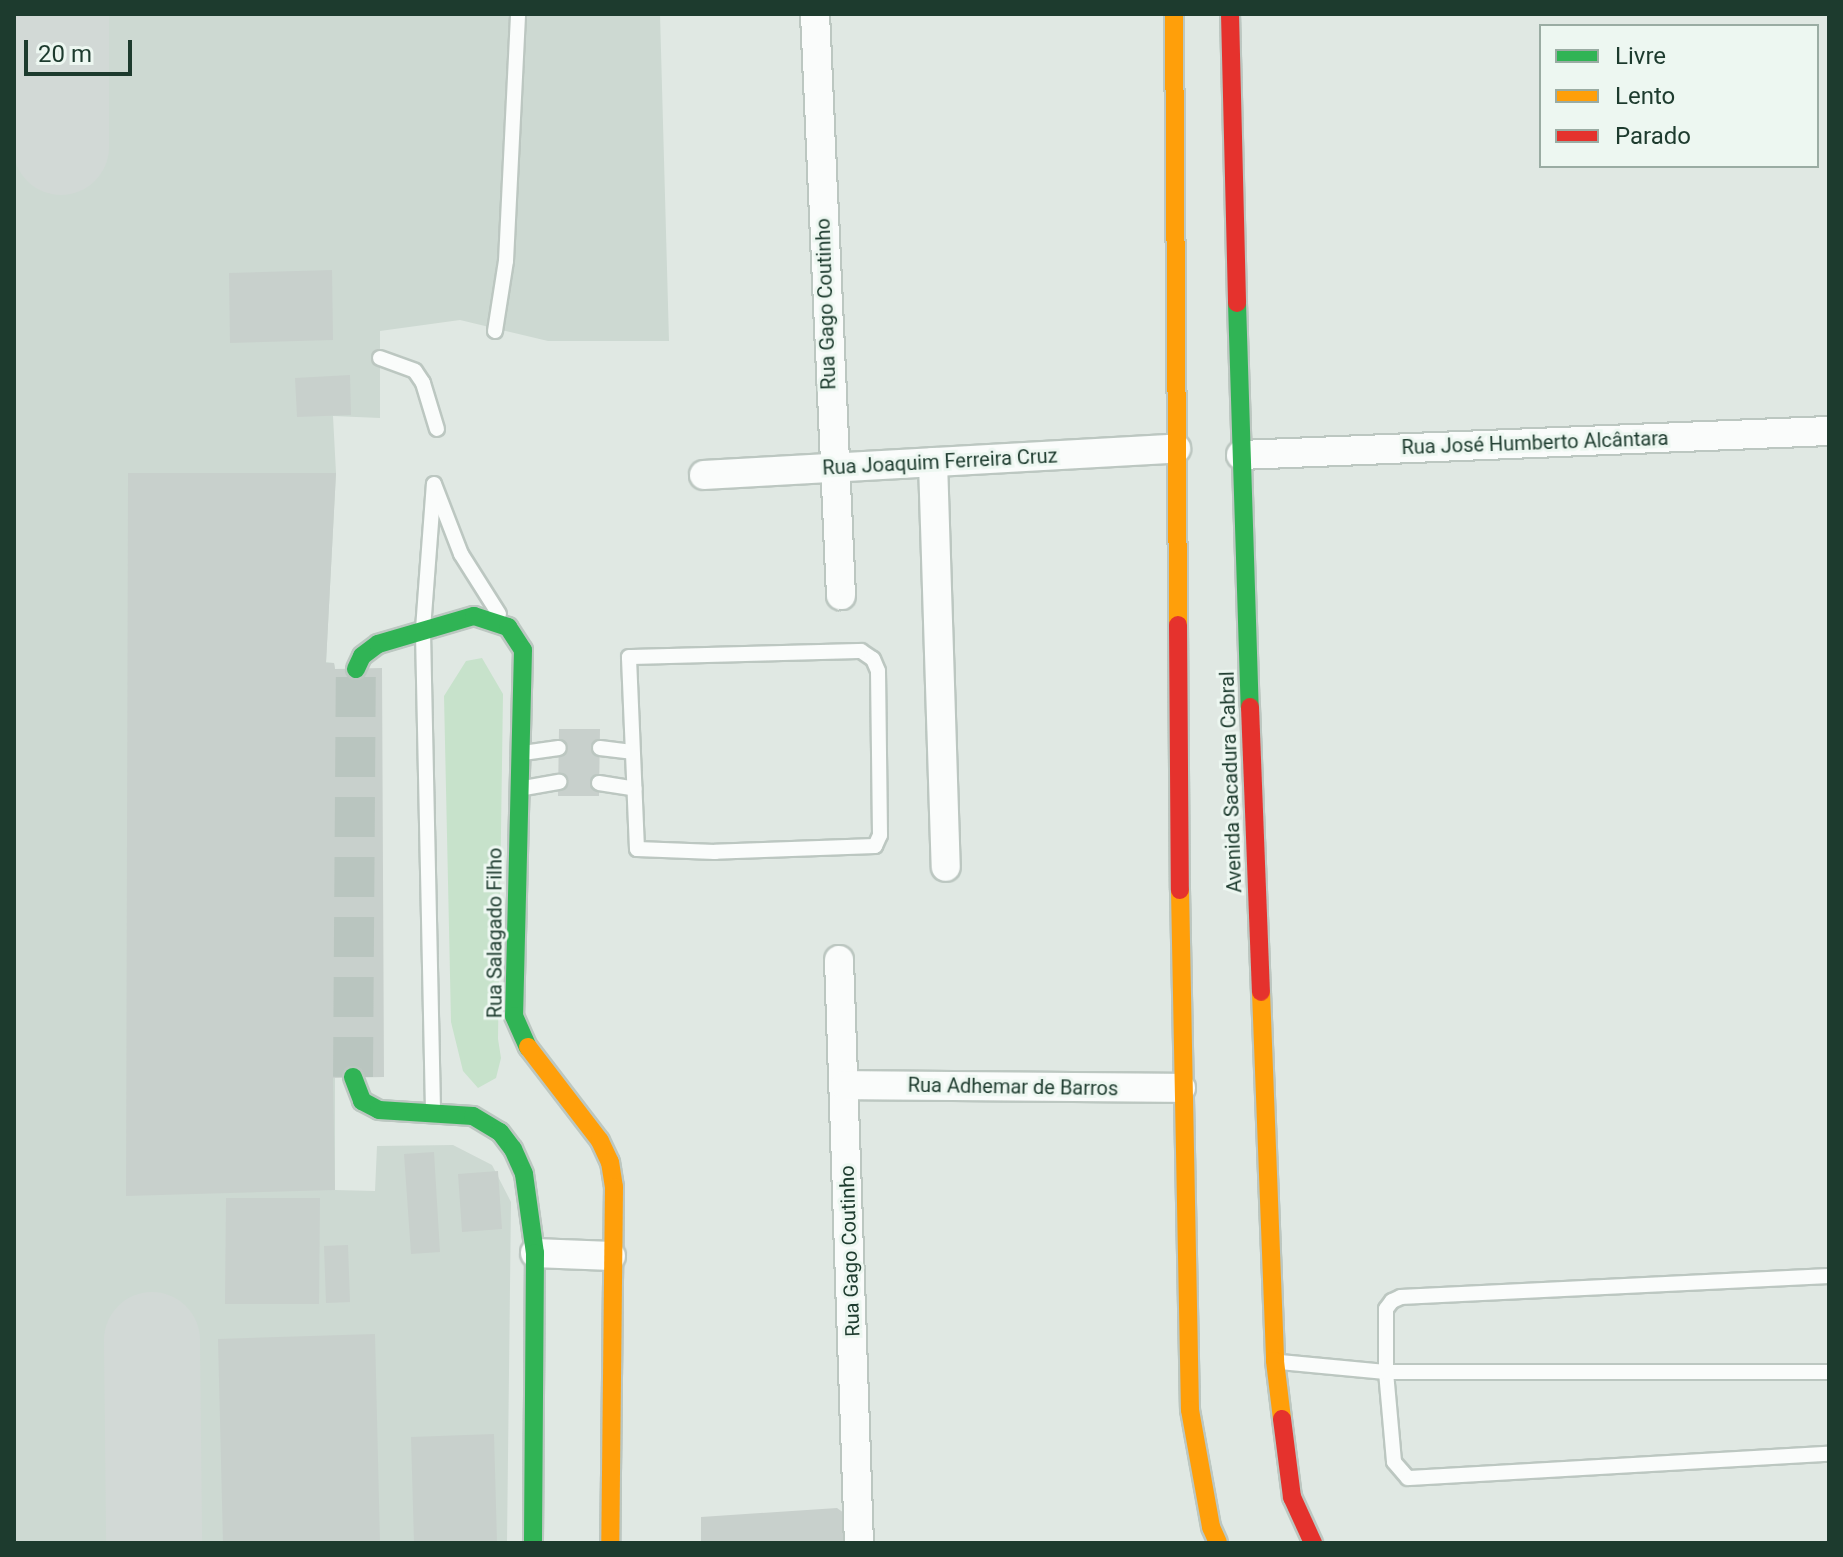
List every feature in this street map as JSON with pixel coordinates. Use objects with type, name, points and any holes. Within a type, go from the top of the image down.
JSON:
[{"type":"street","name":"Rua Gago Coutinho","points":[[815,14],[841,595]]},
{"type":"street","points":[[1174,14],[1181,1088],[1190,1410],[1211,1527],[1218,1543]]},
{"type":"street","name":"Avenida Sacadura Cabral","points":[[1230,14],[1241,455],[1275,1361],[1292,1497],[1313,1543]]},
{"type":"street","name":"Rua José Humberto Alcântara","points":[[1241,455],[1829,431]]},
{"type":"street","name":"Rua Joaquim Ferreira Cruz","points":[[704,475],[1176,449]]},
{"type":"street","points":[[933,462],[946,867]]},
{"type":"street","points":[[356,669],[362,656],[378,644],[423,629],[474,616],[508,627]]},
{"type":"street","name":"Rua Salagado Filho","points":[[508,627],[523,650],[514,1016],[524,1042],[600,1141],[610,1162],[614,1187],[610,1543]]},
{"type":"street","name":"Rua Gago Coutinho","points":[[839,960],[859,1543]]},
{"type":"street","points":[[353,1077],[362,1101],[379,1110],[473,1116],[500,1132],[524,1174],[535,1253],[533,1543]]},
{"type":"street","name":"Rua Adhemar de Barros","points":[[845,1085],[1181,1088]]},
{"type":"street","points":[[535,1253],[611,1256]]},
{"type":"lane","points":[[495,331],[506,261],[518,14]]},
{"type":"lane","points":[[380,358],[415,371],[437,429]]},
{"type":"lane","points":[[433,1114],[423,629],[434,484],[461,554],[508,627]]},
{"type":"lane","points":[[861,651],[873,659],[878,671],[880,835],[875,846],[795,850],[637,849],[635,789],[629,657],[861,651]]},
{"type":"lane","points":[[520,753],[559,748]]},
{"type":"lane","points":[[600,748],[632,752]]},
{"type":"lane","points":[[519,788],[559,782]]},
{"type":"lane","points":[[599,783],[635,789]]},
{"type":"lane","points":[[1829,1276],[1401,1297],[1392,1301],[1386,1309],[1386,1372],[1394,1462],[1408,1478],[1829,1454]]},
{"type":"lane","points":[[1275,1361],[1386,1372],[1829,1372]]},
{"type":"shaded area","points":[[14,14],[660,14],[669,341],[548,341],[460,320],[380,331],[380,418],[333,416],[336,473],[326,662],[334,663],[335,669],[335,1190],[375,1191],[377,1146],[453,1145],[492,1165],[511,1202],[507,1543],[14,1543]]},
{"type":"green space","points":[[482,658],[503,694],[498,1039],[501,1058],[496,1078],[478,1088],[463,1071],[451,1022],[444,696],[466,661]]},
{"type":"building","points":[[332,270],[333,340],[230,343],[229,273]]},
{"type":"building","points":[[350,375],[351,415],[297,417],[295,378]]},
{"type":"building","points":[[128,473],[336,473],[326,663],[334,663],[335,669],[382,668],[384,1077],[333,1078],[335,1190],[126,1196]]},
{"type":"building","points":[[559,729],[600,729],[599,796],[558,796]]},
{"type":"building","points":[[434,1152],[440,1252],[411,1254],[404,1154]]},
{"type":"building","points":[[498,1171],[502,1229],[462,1232],[458,1174]]},
{"type":"building","points":[[226,1198],[320,1198],[319,1304],[225,1304]]},
{"type":"building","points":[[348,1245],[350,1302],[326,1303],[324,1246]]},
{"type":"building","points":[[375,1334],[380,1543],[223,1543],[218,1339]]},
{"type":"building","points":[[494,1434],[497,1543],[414,1543],[411,1437]]},
{"type":"building","points":[[837,1508],[858,1523],[859,1543],[701,1543],[701,1517]]},
{"type":"taxiway","points":[[61,14],[61,147]]},
{"type":"taxiway","points":[[152,1340],[154,1543]]},
{"type":"tunnel","points":[[353,1077],[356,669]]},
{"type":"traffic: fast","points":[[1237,303],[1250,707]]},
{"type":"traffic: fast","points":[[356,669],[362,656],[378,644],[474,616],[508,627],[523,650],[514,1016],[528,1047]]},
{"type":"traffic: fast","points":[[353,1077],[362,1101],[379,1110],[473,1116],[500,1132],[513,1149],[524,1174],[535,1253],[533,1543]]},
{"type":"traffic: slow","points":[[1174,14],[1178,625]]},
{"type":"traffic: slow","points":[[1180,890],[1190,1410],[1211,1527],[1218,1543]]},
{"type":"traffic: slow","points":[[1261,992],[1275,1361],[1282,1419]]},
{"type":"traffic: slow","points":[[528,1047],[600,1141],[610,1162],[614,1187],[610,1543]]},
{"type":"traffic: jam","points":[[1230,14],[1237,303]]},
{"type":"traffic: jam","points":[[1178,625],[1180,890]]},
{"type":"traffic: jam","points":[[1250,707],[1261,992]]},
{"type":"traffic: jam","points":[[1282,1419],[1292,1497],[1313,1543]]}]
